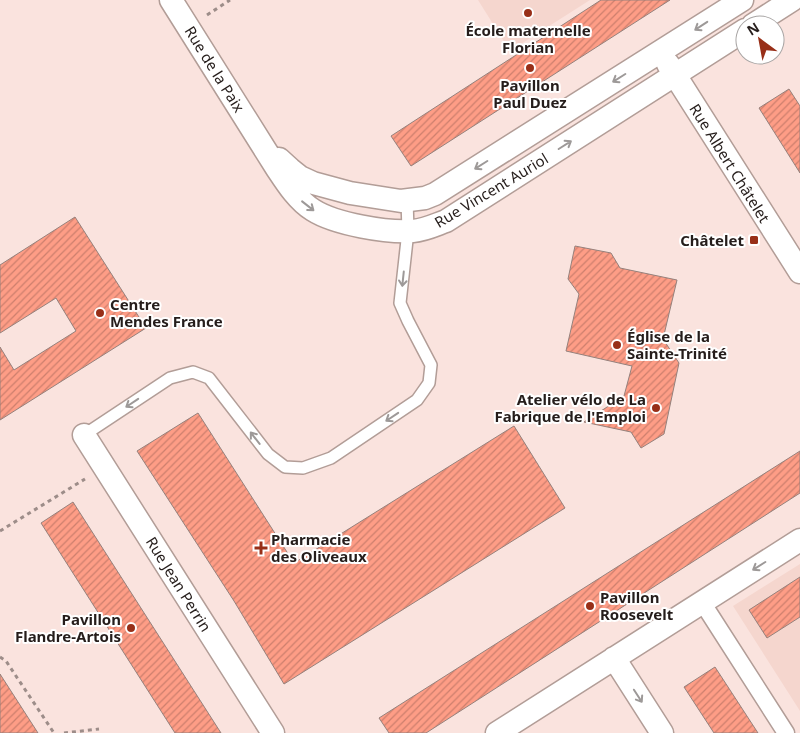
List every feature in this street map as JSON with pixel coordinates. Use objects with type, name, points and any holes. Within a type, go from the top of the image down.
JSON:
[{"type":"street","name":"Rue de la Paix","points":[[171,0],[259,139]]},
{"type":"street","name":"Rue Vincent Auriol","points":[[259,139],[290,169],[300,177],[313,183],[350,193],[385,199],[408,200],[425,198],[435,194],[742,0]]},
{"type":"street","points":[[769,15],[792,0]]},
{"type":"street","name":"Rue Vincent Auriol","points":[[259,139],[288,185],[298,198],[312,210],[349,223],[386,230],[408,231],[430,228],[446,221],[735,36]]},
{"type":"street","name":"Rue Albert Châtelet","points":[[660,52],[800,272]]},
{"type":"street","name":"Rue Jean Perrin","points":[[84,435],[273,733]]},
{"type":"street","points":[[497,733],[800,540]]},
{"type":"street","points":[[702,602],[786,733]]},
{"type":"street","points":[[614,658],[662,733]]},
{"type":"lane","points":[[84,435],[170,378],[193,372],[209,378],[268,454],[285,467],[303,468],[331,458],[417,400],[430,383],[431,365],[400,303],[408,231],[408,200]]},
{"type":"path","points":[[0,531],[104,467]]},
{"type":"path","points":[[0,657],[6,661],[54,733]]},
{"type":"path","points":[[64,733],[99,729]]},
{"type":"shaded area","name":"École maternelle Florian","points":[[478,0],[590,0],[510,51]]},
{"type":"shaded area","points":[[800,564],[800,711],[733,606]]},
{"type":"building","name":"Pavillon Paul Duez","points":[[601,0],[670,0],[411,166],[391,136]]},
{"type":"building","points":[[789,89],[800,106],[800,173],[759,108]]},
{"type":"building","name":"Centre Mendes France","points":[[75,217],[146,328],[0,420],[0,347],[14,370],[76,331],[56,298],[0,333],[0,265]]},
{"type":"building","name":"Église de la Sainte-Trinité","points":[[575,246],[611,253],[620,268],[677,280],[663,339],[679,363],[664,434],[641,448],[631,432],[584,422],[624,396],[632,366],[566,351],[579,294],[568,279]]},
{"type":"building","points":[[198,413],[294,563],[514,426],[565,508],[284,684],[234,601],[137,451]]},
{"type":"building","name":"Pavillon Roosevelt","points":[[800,451],[800,493],[426,733],[389,733],[379,718]]},
{"type":"building","name":"Pavillon Flandre-Artois","points":[[73,502],[221,733],[175,733],[41,523]]},
{"type":"building","points":[[800,577],[800,617],[767,638],[749,610]]},
{"type":"building","points":[[715,667],[758,733],[714,733],[684,687]]},
{"type":"building","points":[[0,674],[38,733],[0,733]]},
{"type":"place","name":"École maternelle Florian","points":[[528,13]]},
{"type":"place","name":"Pavillon Paul Duez","points":[[530,68]]},
{"type":"place","name":"Châtelet","points":[[754,240]]},
{"type":"place","name":"Centre Mendes France","points":[[100,313]]},
{"type":"place","name":"Église de la Sainte-Trinité","points":[[617,345]]},
{"type":"place","name":"Atelier vélo de La Fabrique de l'Emploi","points":[[656,408]]},
{"type":"place","name":"Pharmacie des Oliveaux","points":[[261,548]]},
{"type":"place","name":"Pavillon Roosevelt","points":[[590,606]]},
{"type":"place","name":"Pavillon Flandre-Artois","points":[[131,628]]}]
